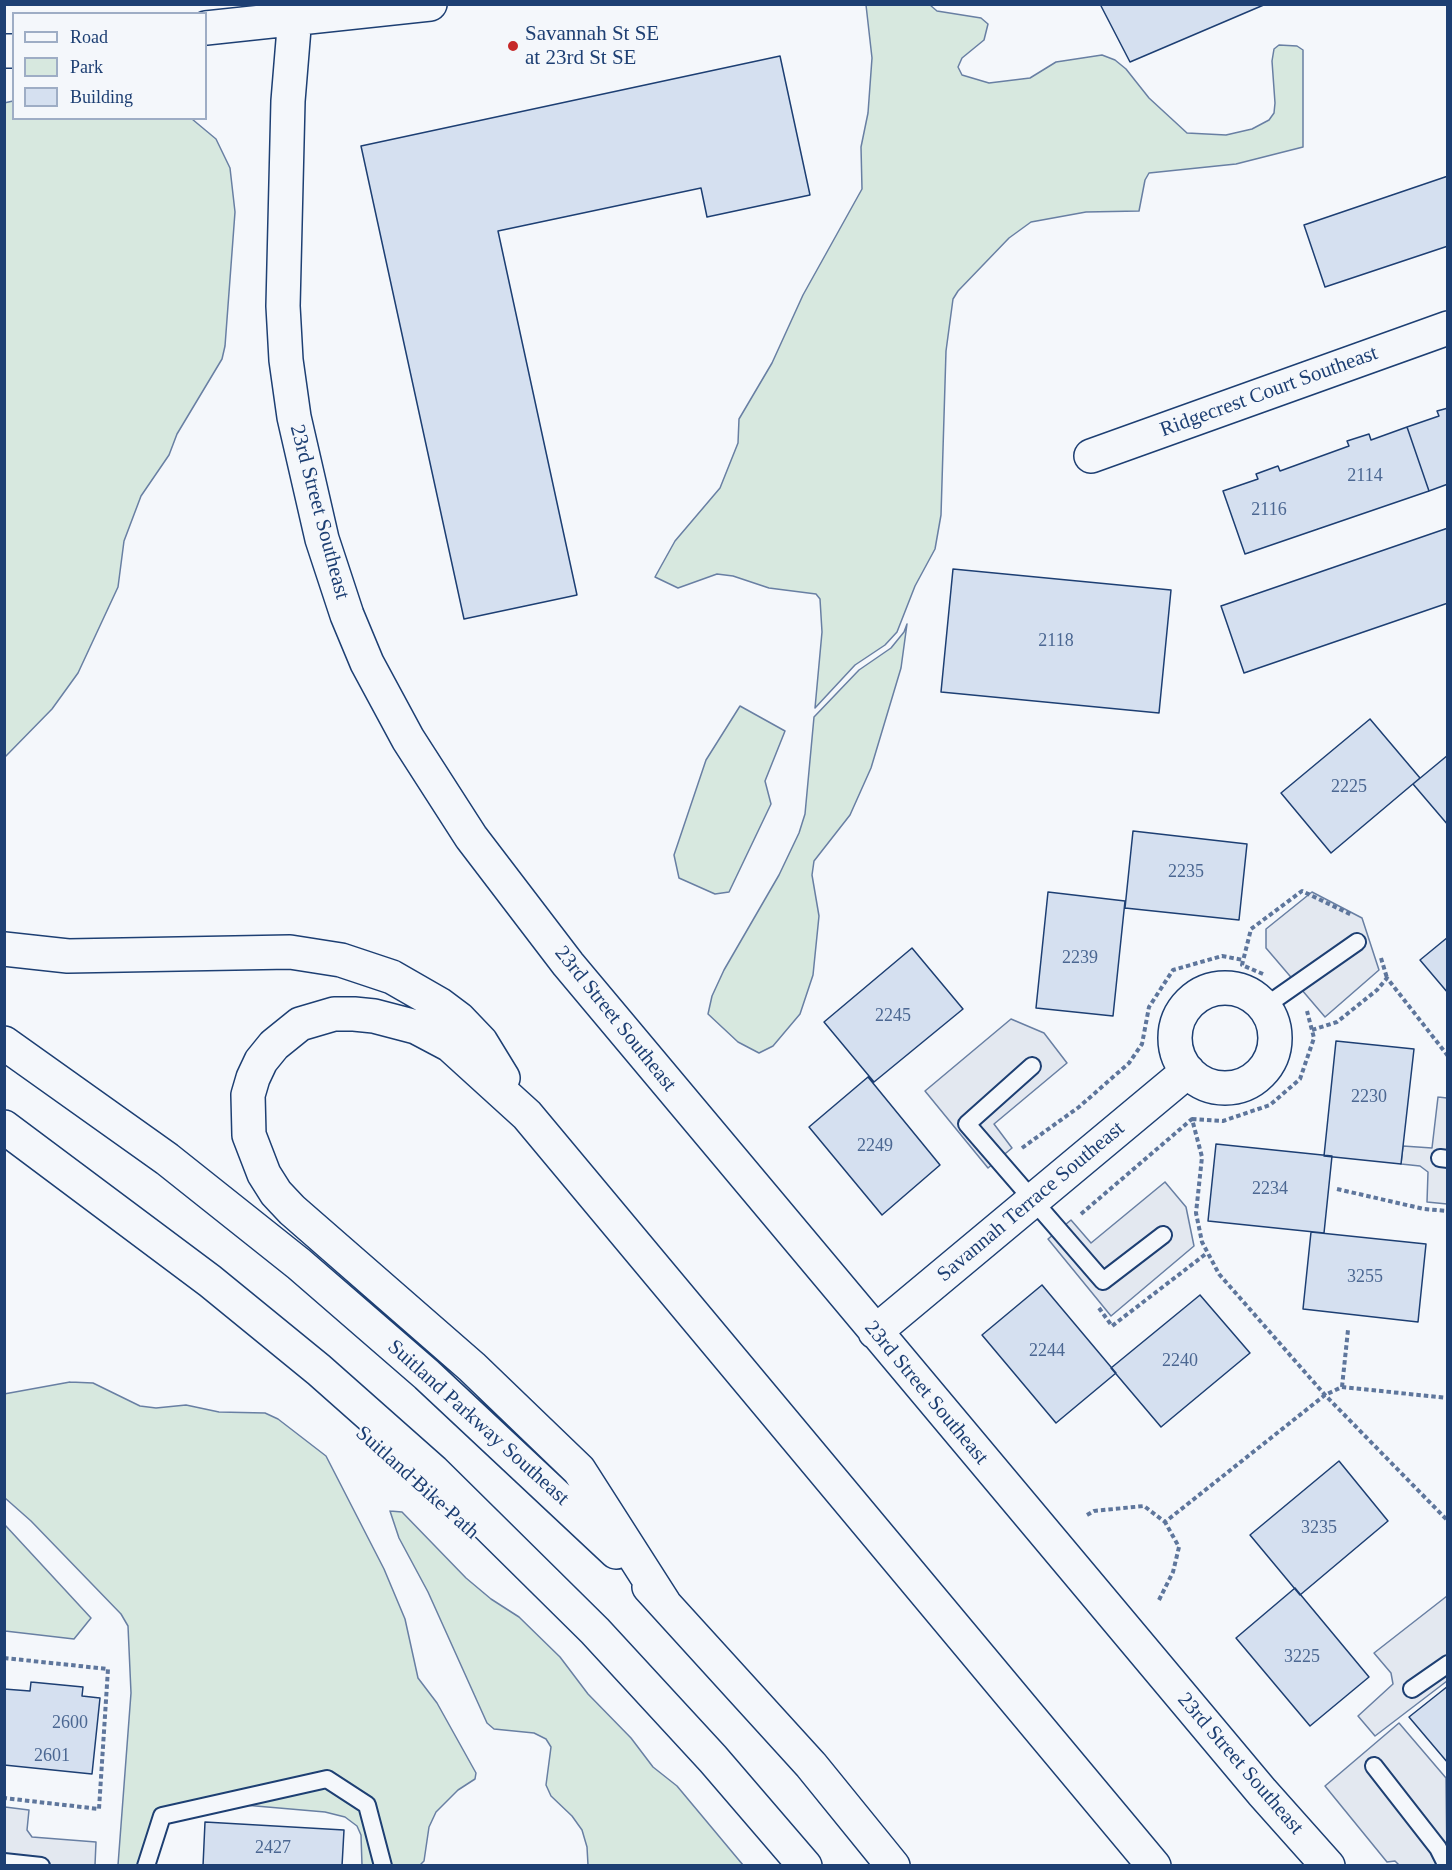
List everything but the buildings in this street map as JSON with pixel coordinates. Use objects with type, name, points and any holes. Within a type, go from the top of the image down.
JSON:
[{"type":"main road","points":[[207,28],[295,11],[430,4]]},
{"type":"main road","name":"23rd Street Southeast","points":[[295,11],[284,223],[283,306],[286,360],[294,417],[322,539],[347,615],[367,663],[408,739],[471,837],[568,964],[1254,1783],[1328,1866]]},
{"type":"main road","name":"Ridgecrest Court Southeast","points":[[1090,456],[1448,328]]},
{"type":"main road","points":[[4,949],[68,956],[290,952],[341,960],[367,968],[416,989],[459,1019],[481,1042],[526,1115]]},
{"type":"main road","points":[[1222,988],[1238,989],[1253,996],[1264,1006],[1272,1020],[1276,1035],[1274,1051],[1268,1065],[1257,1077],[1228,1088],[1212,1087],[1188,1071],[1178,1056],[1174,1041],[1176,1025],[1182,1011],[1193,999],[1207,991],[1222,988]]},
{"type":"main road","points":[[664,1602],[579,1470],[472,1367],[276,1193],[255,1154],[247,1116],[253,1078],[274,1045],[300,1024],[334,1014],[354,1014],[395,1020],[434,1035],[464,1058],[526,1115],[1147,1861]]},
{"type":"main road","name":"Suitland Parkway Southeast","points":[[4,1042],[167,1158],[335,1294],[560,1497],[664,1602],[811,1765],[893,1866]]},
{"type":"main road","name":"Savannah Terrace Southeast","points":[[875,1332],[1188,1071]]},
{"type":"main road","points":[[4,1127],[210,1281],[319,1370],[433,1471],[595,1631],[713,1759],[805,1866]]},
{"type":"lane","points":[[1264,1006],[1357,942]]},
{"type":"lane","points":[[1032,1066],[967,1124],[1103,1281],[1163,1235]]},
{"type":"lane","points":[[1412,1689],[1448,1664]]},
{"type":"lane","points":[[1374,1766],[1438,1848],[1448,1866]]},
{"type":"lane","points":[[146,1866],[162,1816],[327,1779],[367,1805],[383,1866]]},
{"type":"lane","points":[[4,1862],[41,1866]]},
{"type":"path","points":[[1060,1232],[1192,1119],[1223,1121],[1270,1105],[1300,1079],[1314,1038],[1304,1002],[1293,986],[1242,965],[1251,929],[1302,891],[1360,919]]},
{"type":"path","points":[[1001,1164],[1079,1107],[1129,1063],[1142,1044],[1149,1007],[1173,970],[1221,956],[1243,960]]},
{"type":"path","points":[[1380,956],[1387,978],[1448,1056]]},
{"type":"path","points":[[1312,1030],[1336,1022],[1377,990],[1387,978]]},
{"type":"path","points":[[1192,1119],[1202,1157],[1196,1213],[1202,1242],[1220,1274],[1325,1395],[1448,1521]]},
{"type":"path","points":[[1337,1189],[1424,1209],[1448,1211]]},
{"type":"path","points":[[1342,1387],[1348,1330]]},
{"type":"path","points":[[1165,1522],[1325,1395],[1342,1387],[1448,1398]]},
{"type":"path","points":[[1088,1515],[1094,1511],[1144,1506],[1165,1522],[1179,1547],[1173,1572],[1159,1600]]},
{"type":"path","points":[[4,1658],[108,1669],[99,1809],[4,1798]]},
{"type":"green space","points":[[866,5],[930,5],[937,11],[981,18],[988,24],[984,40],[962,58],[958,67],[962,75],[989,83],[1030,78],[1056,62],[1102,55],[1115,60],[1126,69],[1149,98],[1187,133],[1226,135],[1252,129],[1269,120],[1274,113],[1275,103],[1272,61],[1274,49],[1279,45],[1297,46],[1303,50],[1303,147],[1236,164],[1149,173],[1145,180],[1139,211],[1086,212],[1031,222],[1009,238],[958,291],[953,299],[946,351],[941,515],[935,549],[915,586],[897,632],[885,645],[855,665],[815,708],[822,632],[820,599],[816,594],[769,588],[733,576],[717,574],[678,588],[655,577],[675,541],[720,488],[738,443],[739,419],[772,363],[803,295],[862,189],[861,147],[868,113],[872,58]]},
{"type":"green space","points":[[12,101],[12,120],[193,120],[216,139],[230,168],[235,212],[225,346],[222,359],[177,434],[169,455],[141,496],[124,541],[118,587],[78,673],[52,709],[5,757],[4,103]]},
{"type":"green space","points":[[907,624],[901,668],[871,768],[850,815],[814,861],[812,875],[819,916],[813,975],[800,1014],[773,1046],[759,1053],[738,1042],[708,1014],[712,996],[724,970],[779,875],[799,833],[805,814],[814,717],[859,670],[891,648],[904,632]]},
{"type":"green space","points":[[740,706],[785,731],[765,781],[771,804],[729,892],[715,894],[679,878],[674,855],[706,760]]},
{"type":"green space","points":[[70,1382],[93,1383],[140,1406],[156,1408],[186,1405],[219,1412],[265,1413],[278,1419],[326,1456],[384,1569],[405,1619],[418,1678],[437,1703],[476,1773],[475,1779],[458,1790],[436,1812],[429,1827],[424,1861],[420,1865],[362,1865],[361,1835],[357,1826],[345,1817],[325,1812],[221,1803],[170,1817],[150,1865],[118,1865],[131,1693],[128,1626],[121,1614],[31,1521],[5,1498],[4,1394]]},
{"type":"green space","points":[[390,1511],[402,1512],[466,1578],[491,1599],[519,1617],[560,1657],[588,1694],[631,1738],[653,1767],[677,1786],[743,1865],[588,1865],[587,1847],[582,1830],[572,1816],[551,1796],[546,1785],[551,1747],[546,1739],[534,1733],[494,1729],[487,1723],[428,1592],[399,1538]]},
{"type":"green space","points":[[5,1525],[91,1618],[74,1639],[5,1631]]},
{"type":"shaded area","points":[[1312,892],[1362,918],[1379,970],[1325,1017],[1266,948],[1266,929]]},
{"type":"shaded area","points":[[1011,1019],[1044,1033],[1067,1063],[994,1124],[1012,1148],[988,1168],[925,1091]]},
{"type":"shaded area","points":[[1438,1097],[1447,1098],[1447,1204],[1427,1202],[1428,1172],[1420,1166],[1401,1164],[1403,1146],[1432,1148]]},
{"type":"shaded area","points":[[1165,1182],[1186,1207],[1194,1246],[1111,1316],[1048,1239],[1071,1220],[1091,1243]]},
{"type":"shaded area","points":[[1447,1596],[1447,1681],[1375,1736],[1358,1716],[1393,1684],[1391,1673],[1374,1653]]},
{"type":"shaded area","points":[[1399,1723],[1446,1778],[1447,1865],[1399,1865],[1395,1861],[1387,1862],[1325,1786]]},
{"type":"shaded area","points":[[5,1807],[29,1810],[27,1830],[32,1837],[96,1842],[95,1865],[5,1866]]},
{"type":"place","name":"Savannah St SE at 23rd St SE","points":[[513,46]]}]
